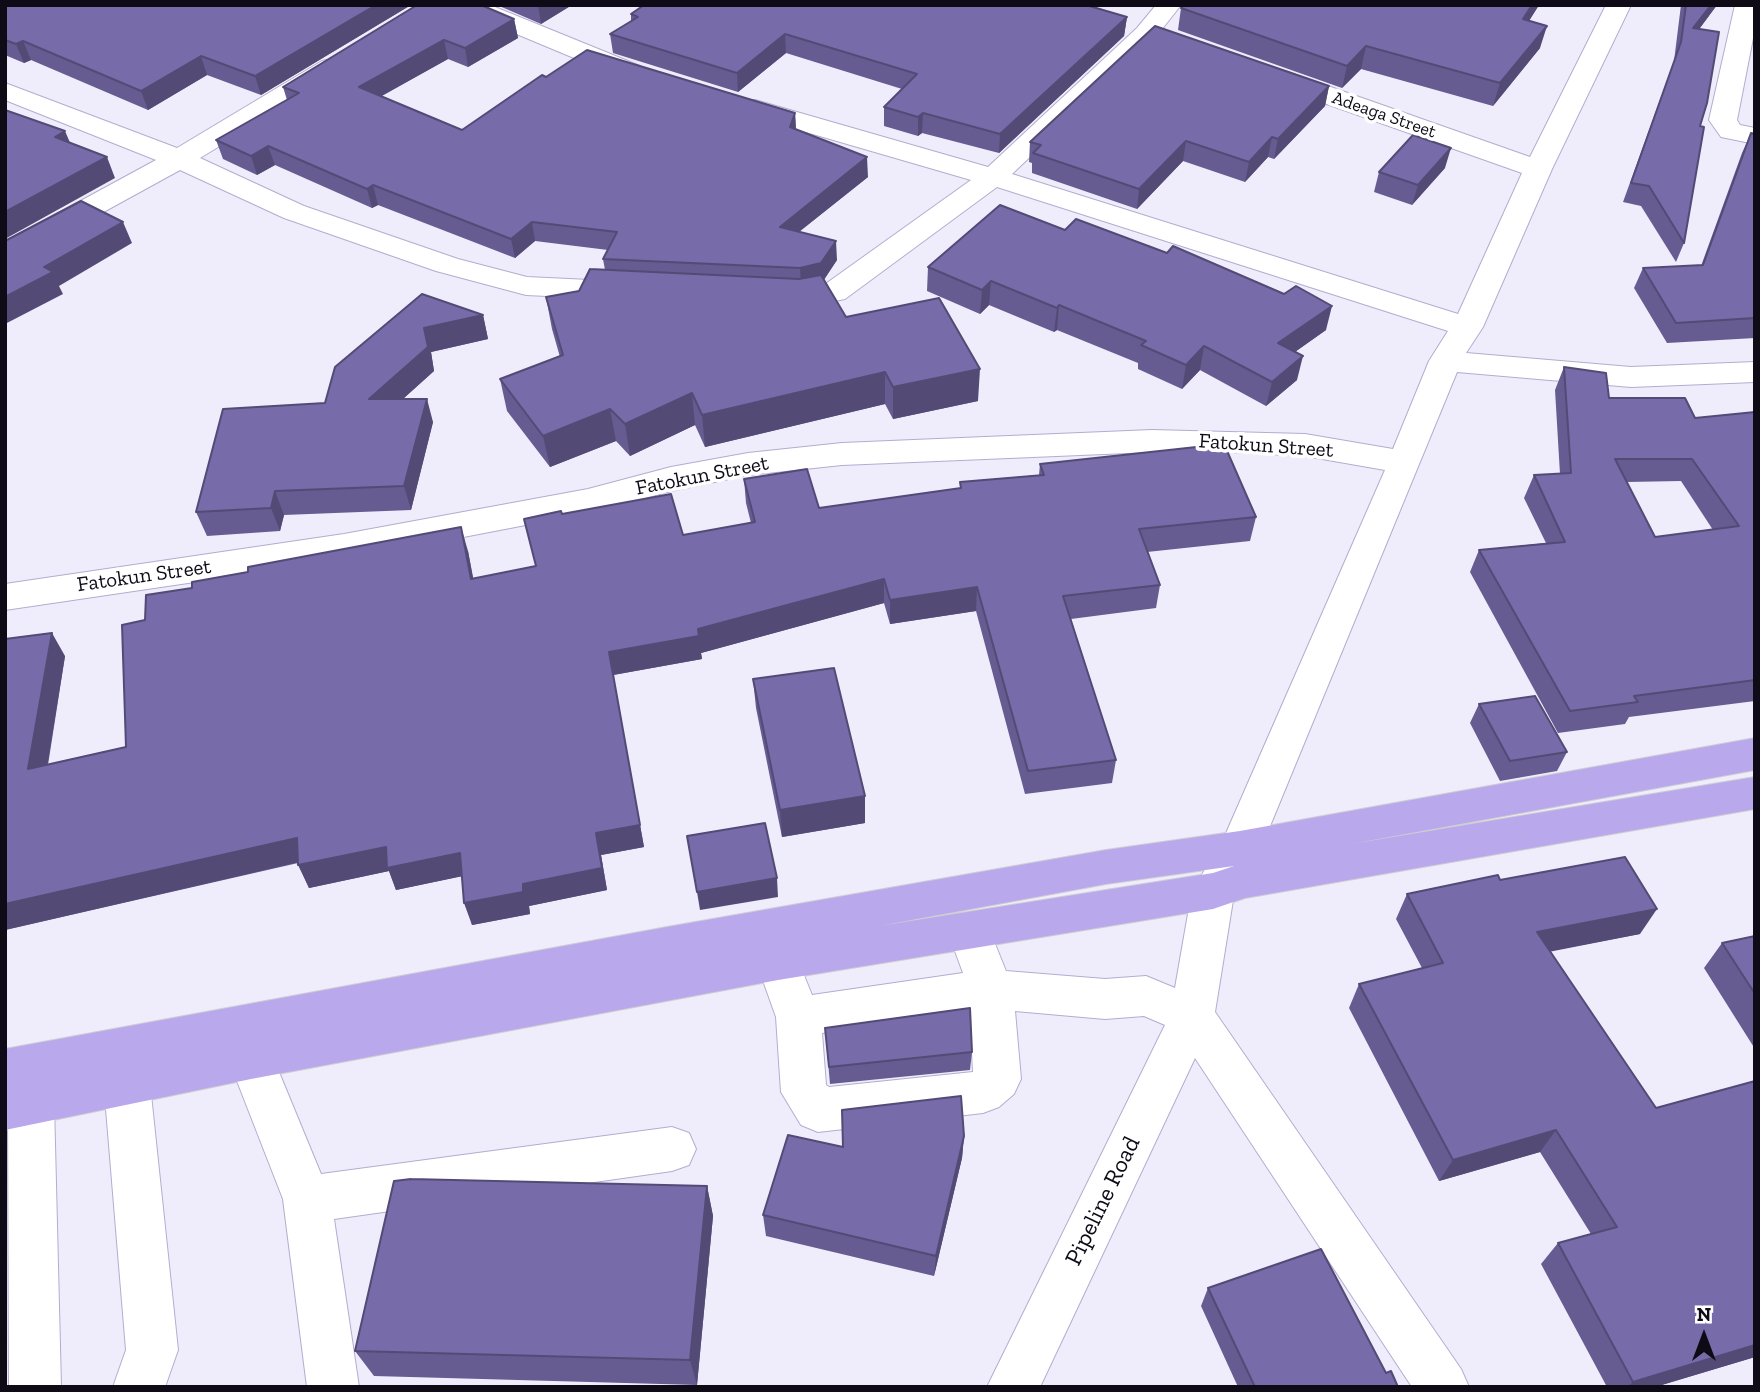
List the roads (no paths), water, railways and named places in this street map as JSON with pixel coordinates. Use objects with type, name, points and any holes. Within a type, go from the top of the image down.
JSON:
[{"type":"main road","points":[[14,1094],[1037,880],[1240,848],[1755,754]]},
{"type":"main road","points":[[14,1094],[128,1085],[251,1058],[666,984],[778,961],[1213,891],[1245,880],[1755,793]]},
{"type":"street","points":[[468,5],[620,69],[658,80]]},
{"type":"street","points":[[746,296],[801,299],[834,292],[993,177],[1146,33],[1169,5]]},
{"type":"street","points":[[1213,891],[1240,848],[1405,462],[1445,360],[1467,327],[1538,169],[1619,5]]},
{"type":"street","points":[[1747,5],[1723,120],[1731,131],[1755,135]]},
{"type":"street","points":[[1121,24],[1173,42]]},
{"type":"street","points":[[5,254],[179,159],[354,54]]},
{"type":"street","name":"Adeaga Street","points":[[1252,69],[1538,169]]},
{"type":"street","points":[[5,91],[179,159],[294,212],[447,265],[526,286],[664,292]]},
{"type":"street","points":[[724,99],[993,177],[1467,327]]},
{"type":"street","points":[[1445,360],[1631,377],[1755,372]]},
{"type":"street","name":"Fatokun Street","points":[[5,597],[344,547],[587,501],[671,479],[748,464],[842,454],[1152,440],[1230,440],[1305,445],[1405,462]]},
{"type":"street","name":"Pipeline Road","points":[[1013,1387],[1192,1016],[1213,891]]},
{"type":"street","points":[[778,961],[798,1017],[804,1092],[818,1110],[983,1092],[998,1079],[991,989],[970,932]]},
{"type":"street","points":[[798,1017],[991,989],[1105,999],[1146,996],[1192,1016],[1443,1387]]},
{"type":"street","points":[[251,1058],[307,1199],[333,1387]]},
{"type":"street","points":[[128,1085],[152,1350],[139,1387]]},
{"type":"street","points":[[14,1094],[35,1387]]},
{"type":"street","points":[[307,1199],[672,1149]]}]
